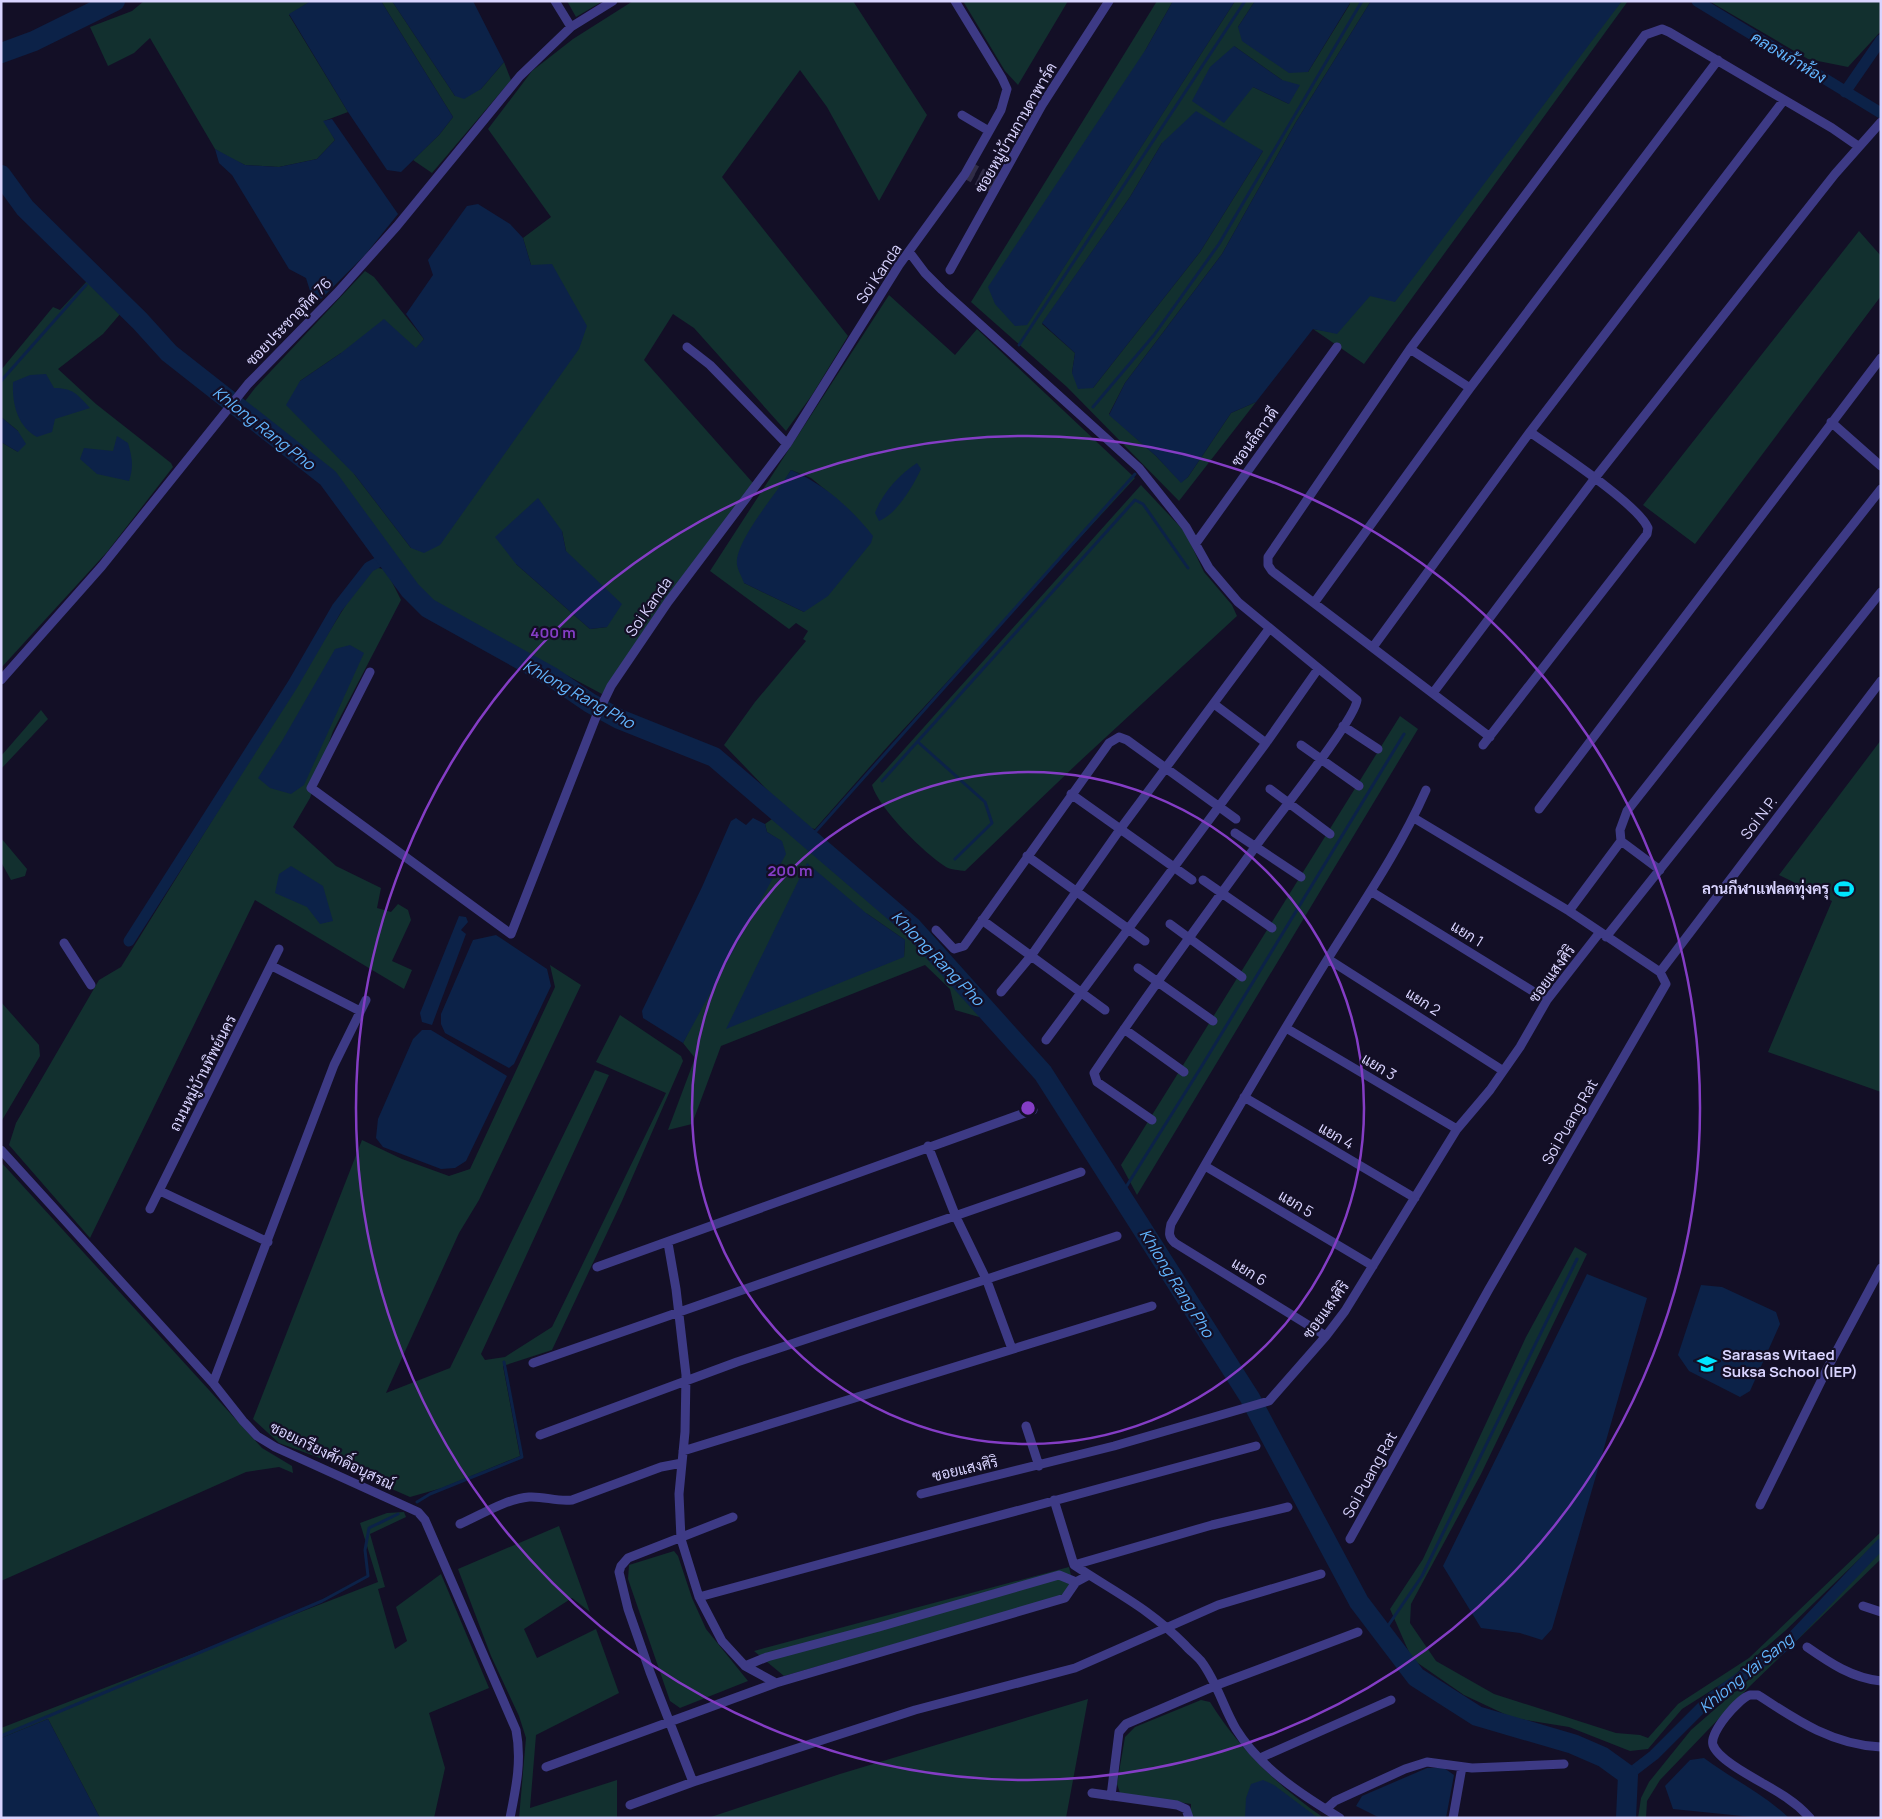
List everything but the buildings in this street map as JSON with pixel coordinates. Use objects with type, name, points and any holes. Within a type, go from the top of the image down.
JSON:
[{"type":"street","points":[[555,1],[570,27]]},
{"type":"street","name":"ซอยประชาอุทิศ 76","points":[[1,680],[102,566],[248,384],[349,280],[454,159],[520,76],[570,27],[613,1]]},
{"type":"street","name":"Soi Kanda","points":[[370,672],[311,788],[511,934],[596,717],[611,686],[668,602],[786,444],[876,301],[965,174],[1001,110],[1007,89],[955,1]]},
{"type":"street","name":"ซอยหมู่บ้านกานดาพาร์ค","points":[[950,270],[1042,105],[1109,1]]},
{"type":"street","points":[[1490,736],[1272,571],[1268,566],[1268,557],[1410,349],[1645,35],[1662,28],[1832,128],[1858,146]]},
{"type":"street","points":[[1314,603],[1470,388],[1718,60]]},
{"type":"street","points":[[1373,647],[1530,432],[1784,100]]},
{"type":"street","points":[[962,116],[989,131]]},
{"type":"street","points":[[1432,693],[1595,478],[1858,146],[1880,122]]},
{"type":"street","points":[[910,253],[925,273],[942,290],[1139,468],[1196,543],[1209,568],[1238,602],[1357,700],[1354,712],[1157,982],[1094,1073],[1097,1082],[1152,1120]]},
{"type":"street","points":[[687,347],[710,364],[786,444]]},
{"type":"street","name":"ซอนลีลาวดี","points":[[1196,543],[1336,347]]},
{"type":"street","points":[[1410,349],[1470,388]]},
{"type":"street","points":[[1539,809],[1881,358]]},
{"type":"street","points":[[1831,422],[1881,466]]},
{"type":"street","points":[[1483,745],[1647,534],[1648,528],[1640,516],[1595,478],[1530,432]]},
{"type":"street","points":[[1569,910],[1620,841],[1620,830],[1628,811],[1881,489]]},
{"type":"street","name":"ซอยแสงศิริ","points":[[921,1494],[1039,1466],[1247,1409],[1269,1401],[1326,1336],[1373,1266],[1457,1129],[1490,1090],[1502,1070],[1520,1047],[1547,1000],[1660,870],[1881,592]]},
{"type":"street","points":[[1002,992],[1031,956],[1121,828],[1269,629]]},
{"type":"street","points":[[1046,1040],[1266,743],[1318,669]]},
{"type":"street","name":"Soi N.P.","points":[[1660,972],[1881,681]]},
{"type":"street","points":[[1214,704],[1266,743]]},
{"type":"street","points":[[1343,726],[1378,749]]},
{"type":"street","points":[[936,930],[954,949],[964,946],[1071,794],[1109,743],[1119,737],[1127,740],[1236,819]]},
{"type":"street","points":[[1301,745],[1359,786]]},
{"type":"street","points":[[1270,789],[1330,834]]},
{"type":"street","points":[[1205,1166],[1244,1097],[1328,959],[1372,892],[1414,818],[1426,790]]},
{"type":"street","points":[[1071,794],[1192,880]]},
{"type":"street","points":[[1414,818],[1569,910],[1660,972]]},
{"type":"street","points":[[1235,833],[1301,877]]},
{"type":"street","points":[[1620,841],[1660,870]]},
{"type":"street","points":[[1027,856],[1145,941]]},
{"type":"street","points":[[1203,880],[1272,928]]},
{"type":"street","name":"แยก 1","points":[[1372,892],[1547,1000]]},
{"type":"street","points":[[982,920],[1105,1010]]},
{"type":"street","points":[[1170,924],[1242,977]]},
{"type":"street","points":[[64,943],[91,984]]},
{"type":"street","name":"ถนนหมู่บ้านทิพย์นคร","points":[[150,1210],[279,949]]},
{"type":"street","name":"แยก 2","points":[[1328,959],[1502,1070]]},
{"type":"street","points":[[272,966],[360,1011]]},
{"type":"street","points":[[1138,968],[1213,1021]]},
{"type":"street","name":"Soi Puang Rat","points":[[1350,1539],[1489,1289],[1664,988],[1665,979],[1660,972]]},
{"type":"street","points":[[214,1383],[334,1065],[366,1000]]},
{"type":"street","name":"แยก 3","points":[[1286,1028],[1457,1129]]},
{"type":"street","points":[[1124,1029],[1184,1072]]},
{"type":"street","name":"แยก 4","points":[[1244,1097],[1415,1198]]},
{"type":"street","points":[[597,1268],[928,1146],[1033,1110]]},
{"type":"street","points":[[928,1146],[956,1217],[987,1281],[1012,1349]]},
{"type":"street","name":"ซอยเกรียงศักดิ์อนุสรณ์","points":[[1,1150],[214,1383],[257,1436],[418,1512],[425,1520],[516,1730],[519,1746],[518,1776],[510,1818]]},
{"type":"street","name":"แยก 6","points":[[1205,1166],[1171,1224],[1170,1238],[1175,1243],[1326,1336]]},
{"type":"street","name":"แยก 5","points":[[1205,1166],[1373,1266]]},
{"type":"street","points":[[533,1363],[679,1310],[956,1217],[1082,1172]]},
{"type":"street","points":[[160,1191],[268,1242]]},
{"type":"street","points":[[540,1435],[737,1362],[987,1281],[1117,1236]]},
{"type":"street","points":[[668,1242],[679,1310],[686,1381],[679,1494],[681,1539],[699,1597],[722,1641],[745,1666],[776,1683]]},
{"type":"street","points":[[1760,1505],[1828,1367],[1881,1268]]},
{"type":"street","points":[[683,1452],[1152,1306]]},
{"type":"street","points":[[1026,1426],[1039,1466]]},
{"type":"street","points":[[699,1597],[1256,1446]]},
{"type":"street","points":[[460,1524],[520,1499],[537,1497],[562,1501],[572,1500],[661,1467],[682,1463]]},
{"type":"street","points":[[1054,1500],[1074,1565],[1131,1599],[1167,1626],[1200,1660],[1217,1685],[1237,1730],[1260,1758],[1286,1782],[1340,1818]]},
{"type":"street","points":[[1074,1565],[1212,1525],[1288,1507]]},
{"type":"street","points":[[693,1782],[668,1721],[628,1609],[619,1572],[621,1566],[628,1558],[681,1539],[733,1517]]},
{"type":"street","points":[[630,1805],[693,1782],[914,1710],[1075,1668],[1127,1646],[1167,1626],[1227,1602],[1321,1574]]},
{"type":"street","points":[[745,1666],[767,1657],[1060,1575],[1076,1582]]},
{"type":"street","points":[[546,1767],[776,1683],[1065,1598],[1076,1582],[1089,1575]]},
{"type":"street","points":[[1863,1606],[1881,1612]]},
{"type":"street","points":[[1111,1796],[1113,1769],[1122,1728],[1134,1720],[1217,1685],[1358,1632]]},
{"type":"street","points":[[1807,1647],[1835,1667],[1866,1679],[1881,1680]]},
{"type":"street","points":[[1810,1818],[1786,1796],[1739,1769],[1713,1745],[1712,1737],[1715,1731],[1741,1701],[1750,1695],[1758,1696],[1799,1723],[1826,1736],[1881,1747]]},
{"type":"street","points":[[1260,1758],[1391,1700]]},
{"type":"street","points":[[1326,1809],[1335,1801],[1418,1765],[1432,1762],[1483,1768],[1564,1764]]},
{"type":"street","points":[[1453,1818],[1462,1767]]},
{"type":"street","points":[[1092,1793],[1177,1804],[1186,1809],[1189,1818]]},
{"type":"green space","points":[[144,1],[311,1],[289,15],[348,112],[324,121],[335,140],[317,159],[279,167],[245,165],[215,149],[150,38],[134,53],[108,66],[90,27],[132,11]]},
{"type":"green space","points":[[381,1],[392,1],[455,96],[481,89],[504,62],[511,80],[432,173],[413,160],[439,135],[453,117]]},
{"type":"green space","points":[[567,1],[603,1],[576,17]]},
{"type":"green space","points":[[633,1],[853,1],[927,115],[879,201],[827,107],[800,70],[722,177],[848,336],[812,395],[786,431],[694,328],[673,314],[644,360],[753,483],[660,606],[602,694],[433,604],[333,475],[242,405],[255,388],[365,271],[374,277],[424,339],[416,349],[341,353],[300,381],[355,475],[411,548],[531,265],[523,238],[551,217],[488,129],[532,71],[573,39]],"holes":[[[562,531],[566,551],[607,627],[590,629],[516,564]]]},
{"type":"green space","points":[[963,1],[1068,1],[1018,85],[1005,71]]},
{"type":"green space","points":[[1157,1],[1173,1],[1146,49],[1027,324],[1235,1],[1255,1],[1238,27],[1308,72],[1350,4],[1348,1],[1371,1],[1296,122],[1222,254],[1125,383],[1109,414],[1156,456],[1181,482],[1188,477],[1231,413],[1256,402],[1179,501],[1067,387],[971,302]],"holes":[[[1234,46],[1282,80],[1289,104],[1253,87]],[[1162,143],[1263,151],[1200,252],[1093,388],[1072,373],[1075,353],[1042,324],[1130,197]]]},
{"type":"green space","points":[[1622,1],[1628,1],[1364,364],[1313,329],[1337,333]]},
{"type":"green space","points":[[1709,1],[1881,1],[1881,31],[1848,67],[1808,59]]},
{"type":"green space","points":[[1859,231],[1881,256],[1881,296],[1695,544],[1643,505]]},
{"type":"green space","points":[[87,281],[121,313],[103,334],[58,369],[96,404],[171,463],[173,467],[107,552],[1,668],[1,442],[18,452],[18,431],[1,417],[1,370],[53,307],[60,310]]},
{"type":"green space","points":[[889,295],[955,355],[977,329],[1135,478],[889,745],[815,829],[803,827],[724,745],[755,702],[806,641],[803,639],[808,631],[796,623],[789,629],[710,571]],"holes":[[[791,470],[811,478],[828,492],[804,612],[744,583],[778,492]]]},
{"type":"green space","points":[[1141,485],[1185,532],[1204,572],[1232,605],[1237,616],[1079,762],[965,871],[946,867],[926,852],[903,830],[883,806],[872,785]]},
{"type":"green space","points":[[375,567],[386,570],[401,600],[333,731],[310,798],[293,827],[336,866],[381,888],[377,908],[391,912],[398,904],[408,910],[411,920],[392,961],[412,970],[404,989],[255,900],[90,1238],[9,1145],[16,1123],[99,980],[121,967],[357,587]]},
{"type":"green space","points":[[41,710],[48,719],[1,769],[1,756]]},
{"type":"green space","points":[[1400,716],[1418,729],[1137,1195],[1121,1165]]},
{"type":"green space","points":[[1881,740],[1881,1092],[1768,1052],[1832,901],[1779,875]]},
{"type":"green space","points":[[772,819],[908,930],[986,1019],[955,1010],[950,989],[925,965],[721,1046],[692,1124],[668,1130],[695,1058],[683,1043],[781,841],[767,832],[765,824]],"holes":[[[866,913],[905,940],[904,957]]]},
{"type":"green space","points":[[1,838],[27,869],[25,876],[11,880],[1,862]]},
{"type":"green space","points":[[550,965],[581,985],[479,1200],[459,1233],[386,1393],[450,1368],[595,1070],[609,1075],[481,1354],[485,1360],[505,1357],[552,1327],[666,1093],[596,1062],[620,1015],[681,1056],[683,1061],[622,1201],[552,1350],[503,1366],[520,1456],[442,1488],[410,1497],[328,1461],[279,1443],[253,1419],[362,1140],[402,1159],[449,1176],[470,1169],[555,987]]},
{"type":"green space","points":[[1,1002],[39,1045],[40,1056],[1,1122]]},
{"type":"green space","points":[[1,1162],[262,1448],[292,1466],[293,1473],[279,1467],[246,1472],[1,1581]]},
{"type":"green space","points":[[1575,1247],[1587,1254],[1481,1474],[1411,1604],[1410,1623],[1436,1661],[1494,1694],[1616,1733],[1640,1735],[1648,1738],[1678,1704],[1749,1658],[1881,1532],[1881,1538],[1785,1631],[1731,1678],[1682,1709],[1648,1749],[1630,1751],[1569,1727],[1513,1718],[1464,1695],[1412,1659],[1390,1609],[1423,1559],[1526,1337]]},
{"type":"green space","points":[[404,1512],[406,1517],[370,1534],[385,1587],[378,1589],[395,1649],[407,1641],[396,1607],[441,1574],[489,1688],[429,1713],[445,1768],[434,1818],[100,1818],[48,1719],[1,1738],[1,1728],[378,1582],[360,1523],[387,1513]]},
{"type":"green space","points":[[559,1526],[590,1612],[572,1598],[524,1629],[537,1658],[596,1629],[619,1693],[536,1735],[530,1808],[617,1780],[617,1818],[519,1818],[526,1738],[519,1716],[491,1656],[458,1569]]},
{"type":"green space","points":[[1881,1548],[1881,1559],[1750,1686],[1660,1780],[1647,1801],[1646,1818],[1638,1818],[1641,1798],[1649,1782],[1691,1730],[1769,1662]]},
{"type":"green space","points":[[674,1551],[678,1556],[692,1598],[706,1629],[748,1681],[680,1708],[670,1701],[628,1579],[629,1565]]},
{"type":"green space","points":[[1069,1567],[1075,1592],[784,1676],[754,1651]]},
{"type":"green space","points":[[1088,1699],[1066,1818],[708,1818],[840,1774]]},
{"type":"green space","points":[[1201,1700],[1210,1702],[1234,1736],[1261,1766],[1291,1793],[1324,1818],[1191,1818],[1191,1804],[1120,1793],[1117,1784],[1125,1737],[1135,1727]]},
{"type":"water","points":[[311,1],[381,1],[453,117],[439,135],[401,172],[387,170],[348,112],[289,14]]},
{"type":"water","points":[[392,1],[473,1],[504,62],[481,89],[464,99],[455,96]]},
{"type":"water","points":[[1173,1],[1235,1],[1027,325],[1015,326],[995,304],[988,287],[1146,49]]},
{"type":"water","points":[[1255,1],[1348,1],[1350,3],[1308,72],[1289,73],[1242,41],[1238,27]]},
{"type":"water","points":[[1371,1],[1622,1],[1395,302],[1370,296],[1337,334],[1313,329],[1256,402],[1231,413],[1188,477],[1181,483],[1156,456],[1109,415],[1125,383],[1222,254],[1296,122]]},
{"type":"water","points":[[1234,46],[1282,80],[1300,85],[1289,104],[1253,87],[1224,123],[1192,101],[1210,67]]},
{"type":"water","points":[[1196,111],[1263,151],[1200,252],[1093,388],[1078,389],[1072,373],[1075,353],[1042,323],[1130,197],[1162,143]]},
{"type":"water","points":[[332,119],[398,214],[365,255],[321,299],[311,294],[306,278],[289,269],[232,175],[219,163],[215,149],[245,165],[279,167],[317,159],[335,140],[323,121]]},
{"type":"water","points":[[478,204],[510,224],[523,238],[531,265],[552,264],[587,326],[579,349],[440,545],[424,553],[411,548],[355,475],[286,405],[300,381],[341,353],[384,319],[416,348],[424,339],[406,314],[433,275],[428,260],[467,206]]},
{"type":"water","points":[[46,374],[54,388],[66,389],[74,393],[90,408],[55,419],[52,432],[37,437],[20,420],[15,406],[13,382],[30,375]]},
{"type":"water","points":[[1,417],[18,431],[26,444],[18,452],[1,442]]},
{"type":"water","points":[[117,436],[128,443],[132,466],[129,481],[97,474],[80,459],[84,448],[113,451]]},
{"type":"water","points":[[917,463],[921,469],[909,491],[892,512],[879,521],[875,513],[882,498],[898,478]]},
{"type":"water","points":[[791,470],[815,482],[836,498],[856,516],[873,536],[871,543],[828,596],[804,612],[744,583],[737,565],[742,543],[749,530]]},
{"type":"water","points":[[538,498],[562,531],[566,551],[622,604],[607,627],[590,629],[516,564],[495,537]]},
{"type":"water","points":[[350,645],[364,653],[304,785],[291,794],[270,788],[258,778],[282,741],[335,649]]},
{"type":"water","points":[[736,818],[746,825],[753,818],[765,824],[767,832],[782,841],[786,854],[683,1043],[643,1018],[642,1011],[702,887],[731,821]]},
{"type":"water","points":[[807,863],[866,913],[905,940],[904,957],[726,1029]]},
{"type":"water","points":[[291,866],[323,886],[333,921],[320,924],[307,907],[275,893],[279,874]]},
{"type":"water","points":[[459,916],[466,917],[468,922],[461,930],[466,934],[432,1025],[422,1022],[420,1013]]},
{"type":"water","points":[[496,935],[547,969],[551,986],[514,1064],[509,1068],[445,1033],[441,1024],[441,1014],[473,940]]},
{"type":"water","points":[[422,1030],[431,1030],[507,1076],[466,1161],[455,1168],[441,1169],[383,1147],[376,1138],[378,1119],[413,1039]]},
{"type":"water","points":[[1587,1274],[1647,1298],[1552,1629],[1542,1640],[1520,1633],[1481,1628],[1443,1566]]},
{"type":"water","points":[[1701,1285],[1722,1287],[1776,1312],[1780,1324],[1750,1391],[1740,1397],[1689,1371],[1678,1355]]},
{"type":"water","points":[[48,1719],[100,1818],[1,1818],[1,1738]]},
{"type":"water","points":[[1704,1758],[1769,1801],[1789,1818],[1762,1818],[1673,1809],[1665,1786],[1690,1760]]},
{"type":"water","points":[[1427,1768],[1444,1768],[1454,1775],[1446,1818],[1380,1818],[1356,1806],[1362,1796]]},
{"type":"water","points":[[1263,1780],[1274,1785],[1318,1818],[1245,1818],[1246,1798],[1251,1784]]},
{"type":"waterway","points":[[1,53],[34,41],[115,1]]},
{"type":"waterway","points":[[1019,345],[1245,1]]},
{"type":"waterway","points":[[1093,407],[1154,335],[1219,244],[1362,1]]},
{"type":"waterway","name":"คลองเก้าห้อง","points":[[1697,1],[1881,113]]},
{"type":"waterway","points":[[1845,92],[1881,40]]},
{"type":"waterway","name":"Khlong Rang Pho","points":[[1,175],[25,208],[140,321],[169,353],[328,478],[410,590],[428,608],[552,677],[590,703],[619,719],[714,757],[911,926],[1043,1073],[1250,1398],[1359,1602],[1416,1677],[1477,1716],[1573,1744],[1603,1757],[1628,1775],[1626,1818]]},
{"type":"waterway","points":[[1,381],[86,285]]},
{"type":"waterway","points":[[808,840],[1135,474]]},
{"type":"waterway","points":[[882,781],[1135,500],[1143,504],[1188,568]]},
{"type":"waterway","points":[[129,941],[293,684],[337,608],[369,567],[386,558]]},
{"type":"waterway","points":[[1121,1195],[1404,734]]},
{"type":"waterway","points":[[918,742],[985,802],[992,823],[955,859]]},
{"type":"waterway","points":[[1383,1633],[1422,1576],[1577,1259]]},
{"type":"waterway","points":[[417,1502],[430,1494],[522,1457],[504,1362]]},
{"type":"waterway","points":[[1,1736],[322,1601],[368,1576],[365,1550],[369,1528],[398,1514]]},
{"type":"waterway","name":"Khlong Yai Sang","points":[[1628,1775],[1654,1755],[1711,1698],[1782,1648],[1881,1544]]},
{"type":"tunnel","points":[[969,166],[1000,183]]},
{"type":"tunnel","points":[[965,174],[996,191]]},
{"type":"place","name":"ลานกีฬาแฟลตทุ่งครุ","points":[[1844,889]]},
{"type":"place","name":"Sarasas Witaed Suksa School (IEP)","points":[[1707,1364]]}]
